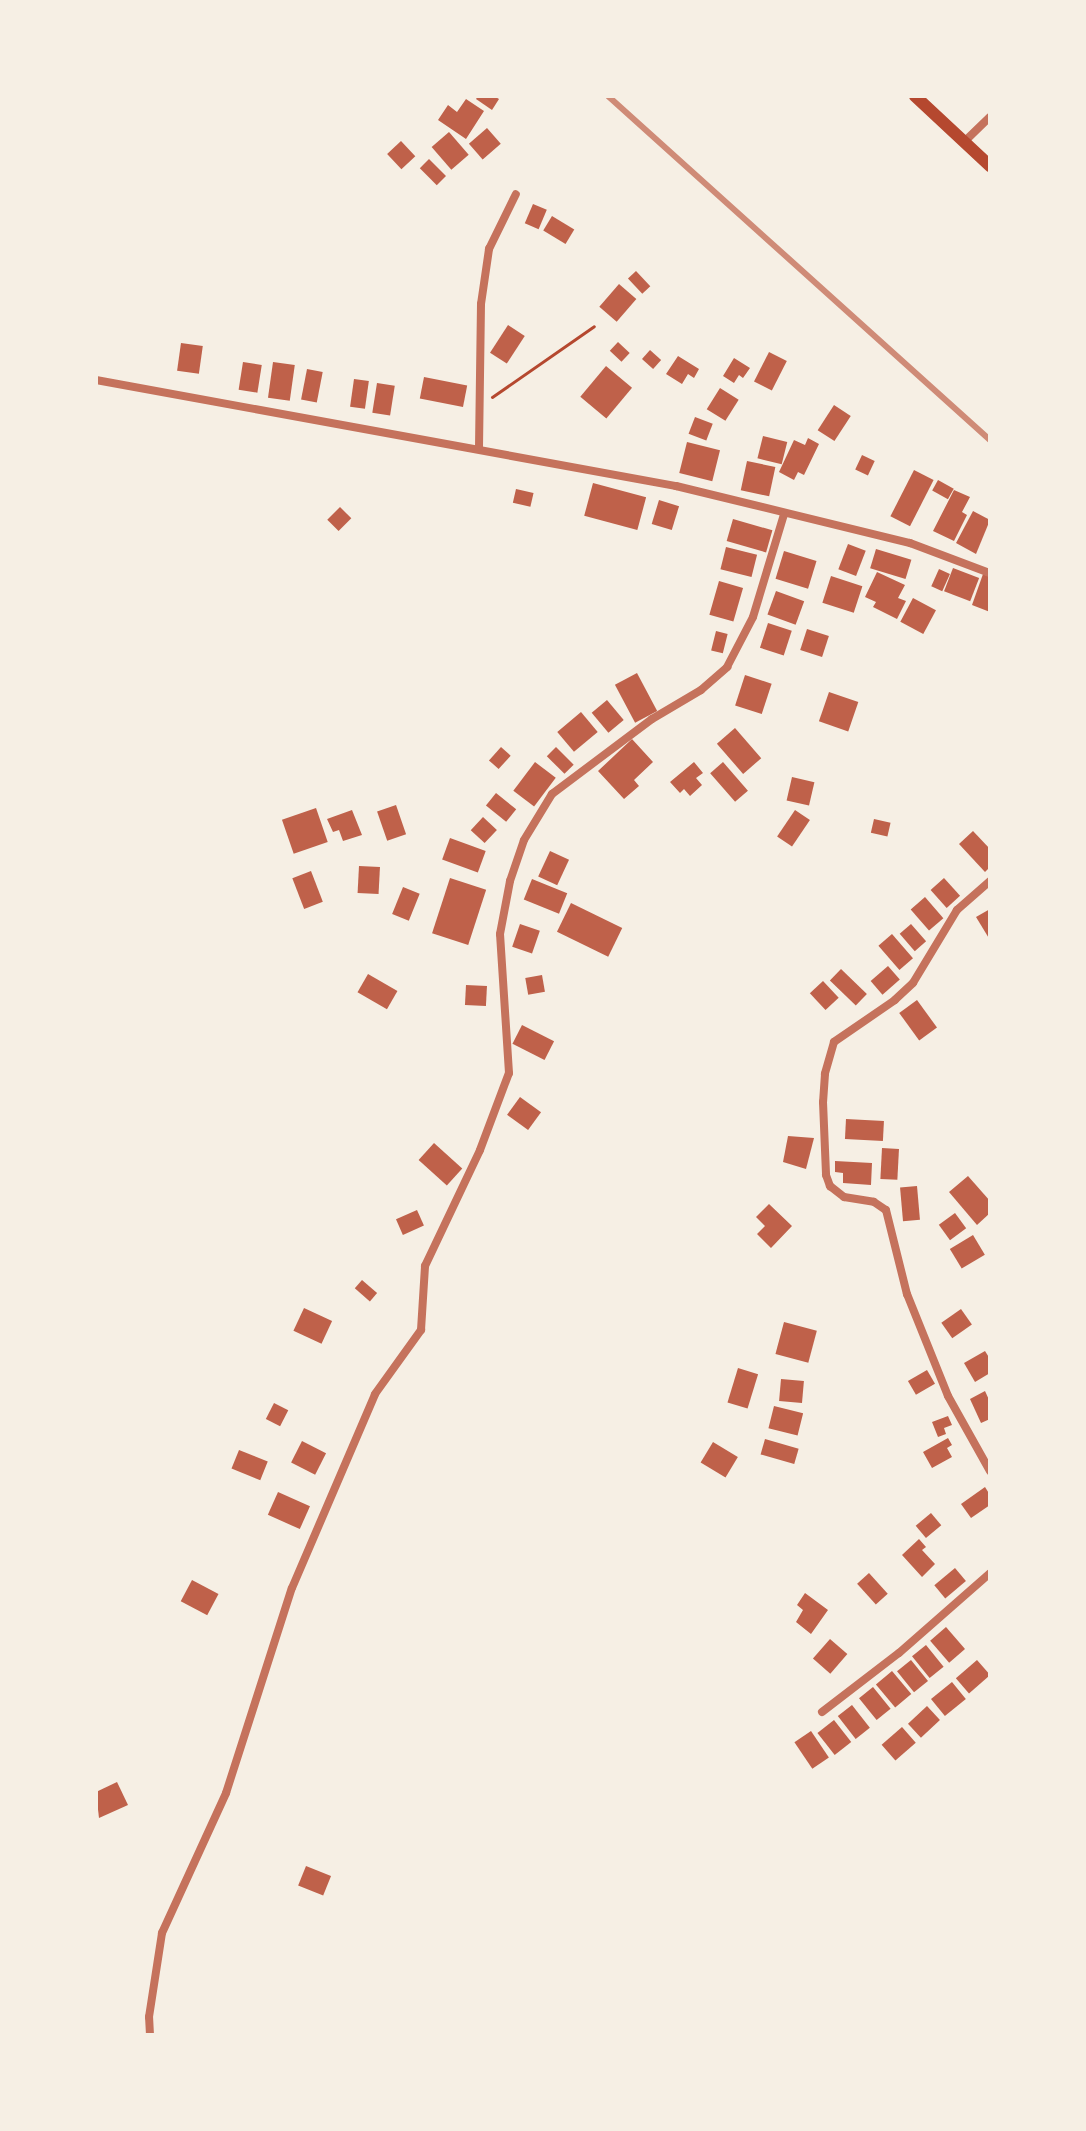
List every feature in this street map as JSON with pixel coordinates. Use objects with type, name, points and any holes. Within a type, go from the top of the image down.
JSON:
[{"type":"main road","points":[[915,96],[990,166]]},
{"type":"street","points":[[964,142],[990,117]]},
{"type":"street","points":[[479,447],[481,304],[489,249],[516,194]]},
{"type":"street","points":[[96,380],[479,447],[676,486],[910,543],[990,573]]},
{"type":"street","points":[[150,2035],[149,2017],[162,1933],[226,1793],[292,1588],[375,1394],[421,1330],[425,1266],[480,1150],[509,1073],[500,934],[510,881],[524,840],[552,794],[652,719],[701,690],[727,667],[753,617],[784,514]]},
{"type":"street","points":[[990,881],[957,910],[913,983],[895,1000],[834,1042],[825,1074],[823,1102],[826,1175],[830,1186],[844,1197],[874,1202],[886,1210],[907,1294],[948,1396],[990,1471]]},
{"type":"street","points":[[822,1712],[899,1653],[990,1573]]},
{"type":"path","points":[[482,404],[594,326]]},
{"type":"building","points":[[478,96],[499,99],[492,110],[476,99]]},
{"type":"building","points":[[466,99],[484,111],[466,139],[438,120],[448,105],[457,112]]},
{"type":"building","points":[[487,128],[501,144],[483,160],[469,144]]},
{"type":"building","points":[[449,132],[469,155],[451,170],[432,147]]},
{"type":"building","points":[[401,141],[415,156],[401,169],[387,154]]},
{"type":"building","points":[[429,159],[446,176],[437,185],[420,168]]},
{"type":"building","points":[[533,204],[547,210],[539,229],[525,223]]},
{"type":"building","points":[[552,216],[574,229],[566,244],[543,231]]},
{"type":"building","points":[[636,271],[650,286],[642,294],[628,279]]},
{"type":"building","points":[[619,284],[636,299],[617,322],[599,307]]},
{"type":"building","points":[[508,325],[525,336],[507,364],[490,353]]},
{"type":"building","points":[[618,342],[630,353],[622,362],[610,351]]},
{"type":"building","points":[[181,343],[203,346],[199,374],[177,371]]},
{"type":"building","points":[[650,350],[661,360],[653,369],[642,359]]},
{"type":"building","points":[[769,352],[787,361],[772,390],[754,381]]},
{"type":"building","points":[[678,356],[699,369],[694,378],[688,374],[682,384],[666,374]]},
{"type":"building","points":[[734,358],[750,368],[743,378],[739,375],[734,383],[723,376]]},
{"type":"building","points":[[243,362],[262,365],[257,393],[239,390]]},
{"type":"building","points":[[273,362],[295,365],[290,401],[268,398]]},
{"type":"building","points":[[606,366],[632,388],[606,418],[580,397]]},
{"type":"building","points":[[307,369],[323,372],[317,402],[301,399]]},
{"type":"building","points":[[424,377],[467,385],[463,407],[420,399]]},
{"type":"building","points":[[354,379],[369,381],[365,409],[350,407]]},
{"type":"building","points":[[377,383],[395,386],[390,415],[372,413]]},
{"type":"building","points":[[720,388],[739,400],[725,421],[707,409]]},
{"type":"building","points":[[834,405],[851,416],[834,441],[818,430]]},
{"type":"building","points":[[695,417],[713,424],[706,441],[689,434]]},
{"type":"building","points":[[763,436],[787,442],[782,464],[757,458]]},
{"type":"building","points":[[808,438],[819,444],[804,475],[798,472],[794,480],[779,472],[794,440],[805,445]]},
{"type":"building","points":[[687,442],[720,450],[712,481],[679,473]]},
{"type":"building","points":[[862,455],[875,461],[868,475],[855,470]]},
{"type":"building","points":[[747,461],[775,467],[769,496],[741,490]]},
{"type":"building","points":[[914,470],[934,480],[910,526],[890,516]]},
{"type":"building","points":[[938,480],[954,489],[948,499],[932,490]]},
{"type":"building","points":[[593,483],[646,497],[637,530],[584,516]]},
{"type":"building","points":[[516,489],[534,493],[530,507],[513,503]]},
{"type":"building","points":[[954,490],[970,497],[962,512],[967,515],[954,541],[933,531]]},
{"type":"building","points":[[659,500],[679,506],[672,530],[652,524]]},
{"type":"building","points":[[340,507],[351,518],[339,531],[327,520]]},
{"type":"building","points":[[973,511],[990,520],[976,554],[956,543]]},
{"type":"building","points":[[733,519],[772,530],[766,552],[727,541]]},
{"type":"building","points":[[848,544],[866,551],[856,576],[838,569]]},
{"type":"building","points":[[726,547],[757,555],[751,577],[720,569]]},
{"type":"building","points":[[876,549],[911,560],[906,579],[870,568]]},
{"type":"building","points":[[784,551],[817,561],[808,589],[776,579]]},
{"type":"building","points":[[953,568],[979,578],[970,601],[944,591]]},
{"type":"building","points":[[939,569],[950,574],[942,591],[931,586]]},
{"type":"building","points":[[877,572],[905,585],[898,598],[906,601],[897,619],[873,607],[876,602],[865,597]]},
{"type":"building","points":[[983,574],[990,577],[990,612],[972,605]]},
{"type":"building","points":[[831,576],[862,586],[854,613],[822,603]]},
{"type":"building","points":[[719,581],[743,588],[733,622],[709,615]]},
{"type":"building","points":[[776,591],[804,601],[796,625],[767,614]]},
{"type":"building","points":[[913,598],[936,610],[923,634],[900,622]]},
{"type":"building","points":[[768,623],[792,631],[784,655],[760,648]]},
{"type":"building","points":[[807,629],[829,636],[822,657],[800,650]]},
{"type":"building","points":[[716,631],[728,634],[723,653],[711,650]]},
{"type":"building","points":[[637,673],[657,711],[635,723],[615,685]]},
{"type":"building","points":[[745,675],[772,684],[762,714],[735,705]]},
{"type":"building","points":[[829,692],[858,702],[848,731],[819,721]]},
{"type":"building","points":[[607,700],[624,720],[608,733],[592,713]]},
{"type":"building","points":[[581,712],[598,732],[574,752],[557,732]]},
{"type":"building","points":[[735,728],[761,758],[743,774],[717,744]]},
{"type":"building","points":[[632,739],[653,762],[634,780],[639,786],[624,799],[598,771]]},
{"type":"building","points":[[501,747],[511,756],[499,769],[489,760]]},
{"type":"building","points":[[556,747],[574,765],[564,774],[547,756]]},
{"type":"building","points":[[535,762],[556,778],[534,806],[513,791]]},
{"type":"building","points":[[694,762],[703,773],[696,778],[702,785],[690,796],[684,789],[680,793],[670,782]]},
{"type":"building","points":[[723,762],[748,791],[735,802],[710,773]]},
{"type":"building","points":[[792,777],[814,782],[809,806],[787,800]]},
{"type":"building","points":[[496,793],[516,809],[506,822],[486,805]]},
{"type":"building","points":[[396,805],[406,834],[387,841],[377,812]]},
{"type":"building","points":[[316,808],[328,842],[294,854],[282,820]]},
{"type":"building","points":[[352,810],[362,835],[343,841],[339,830],[333,832],[327,819]]},
{"type":"building","points":[[795,810],[810,820],[792,847],[777,837]]},
{"type":"building","points":[[483,817],[497,830],[485,843],[471,830]]},
{"type":"building","points":[[874,819],[891,823],[887,836],[871,833]]},
{"type":"building","points":[[973,831],[990,849],[990,867],[985,872],[959,844]]},
{"type":"building","points":[[450,838],[486,851],[478,873],[442,860]]},
{"type":"building","points":[[550,851],[569,860],[557,885],[538,876]]},
{"type":"building","points":[[359,866],[380,867],[379,894],[358,893]]},
{"type":"building","points":[[311,871],[323,902],[304,909],[292,878]]},
{"type":"building","points":[[450,878],[486,890],[468,945],[432,933]]},
{"type":"building","points":[[944,878],[960,896],[947,908],[931,890]]},
{"type":"building","points":[[532,879],[567,893],[559,914],[524,899]]},
{"type":"building","points":[[403,887],[420,894],[409,921],[392,914]]},
{"type":"building","points":[[925,897],[943,918],[929,931],[911,909]]},
{"type":"building","points":[[571,903],[622,928],[608,957],[557,932]]},
{"type":"building","points":[[990,909],[990,940],[976,917]]},
{"type":"building","points":[[520,924],[540,931],[532,954],[512,947]]},
{"type":"building","points":[[911,924],[926,941],[915,951],[900,934]]},
{"type":"building","points":[[892,934],[913,958],[899,970],[878,946]]},
{"type":"building","points":[[888,966],[900,980],[882,995],[871,981]]},
{"type":"building","points":[[841,969],[867,994],[856,1006],[830,981]]},
{"type":"building","points":[[368,974],[397,991],[387,1009],[358,992]]},
{"type":"building","points":[[542,975],[545,992],[528,995],[525,978]]},
{"type":"building","points":[[823,981],[839,998],[826,1010],[810,993]]},
{"type":"building","points":[[466,985],[487,986],[486,1006],[465,1005]]},
{"type":"building","points":[[917,1000],[937,1028],[919,1040],[899,1013]]},
{"type":"building","points":[[522,1025],[554,1041],[545,1060],[512,1044]]},
{"type":"building","points":[[520,1097],[541,1112],[528,1130],[507,1115]]},
{"type":"building","points":[[846,1119],[884,1121],[883,1141],[845,1139]]},
{"type":"building","points":[[788,1136],[814,1138],[806,1169],[783,1162]]},
{"type":"building","points":[[434,1143],[462,1168],[447,1186],[419,1160]]},
{"type":"building","points":[[882,1148],[899,1149],[897,1180],[880,1179]]},
{"type":"building","points":[[835,1161],[872,1163],[871,1185],[843,1183],[843,1173],[835,1172]]},
{"type":"building","points":[[968,1176],[990,1201],[990,1213],[977,1225],[949,1192]]},
{"type":"building","points":[[917,1186],[920,1220],[903,1221],[900,1187]]},
{"type":"building","points":[[769,1204],[792,1226],[771,1248],[757,1234],[765,1226],[756,1217]]},
{"type":"building","points":[[417,1210],[424,1226],[403,1235],[396,1219]]},
{"type":"building","points":[[955,1213],[966,1228],[950,1240],[939,1225]]},
{"type":"building","points":[[973,1235],[985,1255],[962,1269],[950,1249]]},
{"type":"building","points":[[362,1280],[377,1293],[370,1301],[355,1288]]},
{"type":"building","points":[[304,1308],[332,1321],[322,1344],[293,1331]]},
{"type":"building","points":[[961,1309],[972,1325],[952,1338],[941,1323]]},
{"type":"building","points":[[784,1322],[817,1331],[808,1363],[775,1354]]},
{"type":"building","points":[[985,1351],[990,1359],[990,1373],[975,1382],[964,1363]]},
{"type":"building","points":[[738,1368],[758,1374],[748,1409],[727,1402]]},
{"type":"building","points":[[927,1370],[935,1384],[916,1395],[908,1381]]},
{"type":"building","points":[[781,1379],[804,1381],[802,1403],[779,1401]]},
{"type":"building","points":[[985,1391],[990,1402],[990,1419],[981,1423],[970,1399]]},
{"type":"building","points":[[274,1403],[288,1410],[280,1426],[266,1419]]},
{"type":"building","points":[[774,1406],[803,1413],[798,1436],[768,1428]]},
{"type":"building","points":[[948,1416],[952,1425],[944,1428],[946,1434],[938,1437],[932,1422]]},
{"type":"building","points":[[948,1438],[952,1445],[947,1448],[952,1457],[932,1468],[923,1452]]},
{"type":"building","points":[[765,1439],[799,1449],[794,1464],[761,1454]]},
{"type":"building","points":[[302,1441],[326,1453],[315,1475],[291,1462]]},
{"type":"building","points":[[713,1442],[738,1457],[725,1478],[701,1463]]},
{"type":"building","points":[[239,1450],[268,1462],[260,1480],[232,1469]]},
{"type":"building","points":[[985,1487],[990,1495],[990,1505],[971,1518],[961,1504]]},
{"type":"building","points":[[278,1492],[310,1506],[300,1529],[268,1515]]},
{"type":"building","points":[[931,1513],[941,1525],[926,1538],[916,1526]]},
{"type":"building","points":[[919,1539],[926,1547],[922,1550],[935,1564],[922,1577],[902,1555]]},
{"type":"building","points":[[955,1568],[966,1581],[945,1598],[934,1585]]},
{"type":"building","points":[[869,1573],[888,1594],[876,1605],[857,1584]]},
{"type":"building","points":[[192,1580],[218,1594],[207,1615],[181,1601]]},
{"type":"building","points":[[805,1593],[828,1610],[811,1634],[796,1622],[803,1610],[797,1605]]},
{"type":"building","points":[[946,1627],[965,1649],[949,1663],[930,1641]]},
{"type":"building","points":[[830,1639],[847,1654],[830,1674],[813,1659]]},
{"type":"building","points":[[926,1645],[944,1667],[930,1678],[912,1656]]},
{"type":"building","points":[[911,1660],[928,1681],[914,1692],[897,1671]]},
{"type":"building","points":[[977,1660],[990,1675],[969,1693],[956,1678]]},
{"type":"building","points":[[892,1671],[911,1694],[895,1707],[876,1684]]},
{"type":"building","points":[[952,1682],[966,1699],[945,1716],[931,1699]]},
{"type":"building","points":[[873,1687],[891,1709],[877,1720],[859,1698]]},
{"type":"building","points":[[852,1705],[870,1728],[856,1739],[838,1716]]},
{"type":"building","points":[[927,1706],[940,1720],[921,1738],[908,1724]]},
{"type":"building","points":[[834,1720],[851,1742],[835,1755],[817,1733]]},
{"type":"building","points":[[902,1727],[916,1743],[895,1761],[882,1745]]},
{"type":"building","points":[[811,1731],[829,1758],[812,1769],[794,1742]]},
{"type":"building","points":[[117,1782],[128,1805],[99,1818],[96,1792]]},
{"type":"building","points":[[306,1866],[331,1876],[323,1896],[298,1885]]},
{"type":"railway","points":[[608,96],[990,440]]}]
